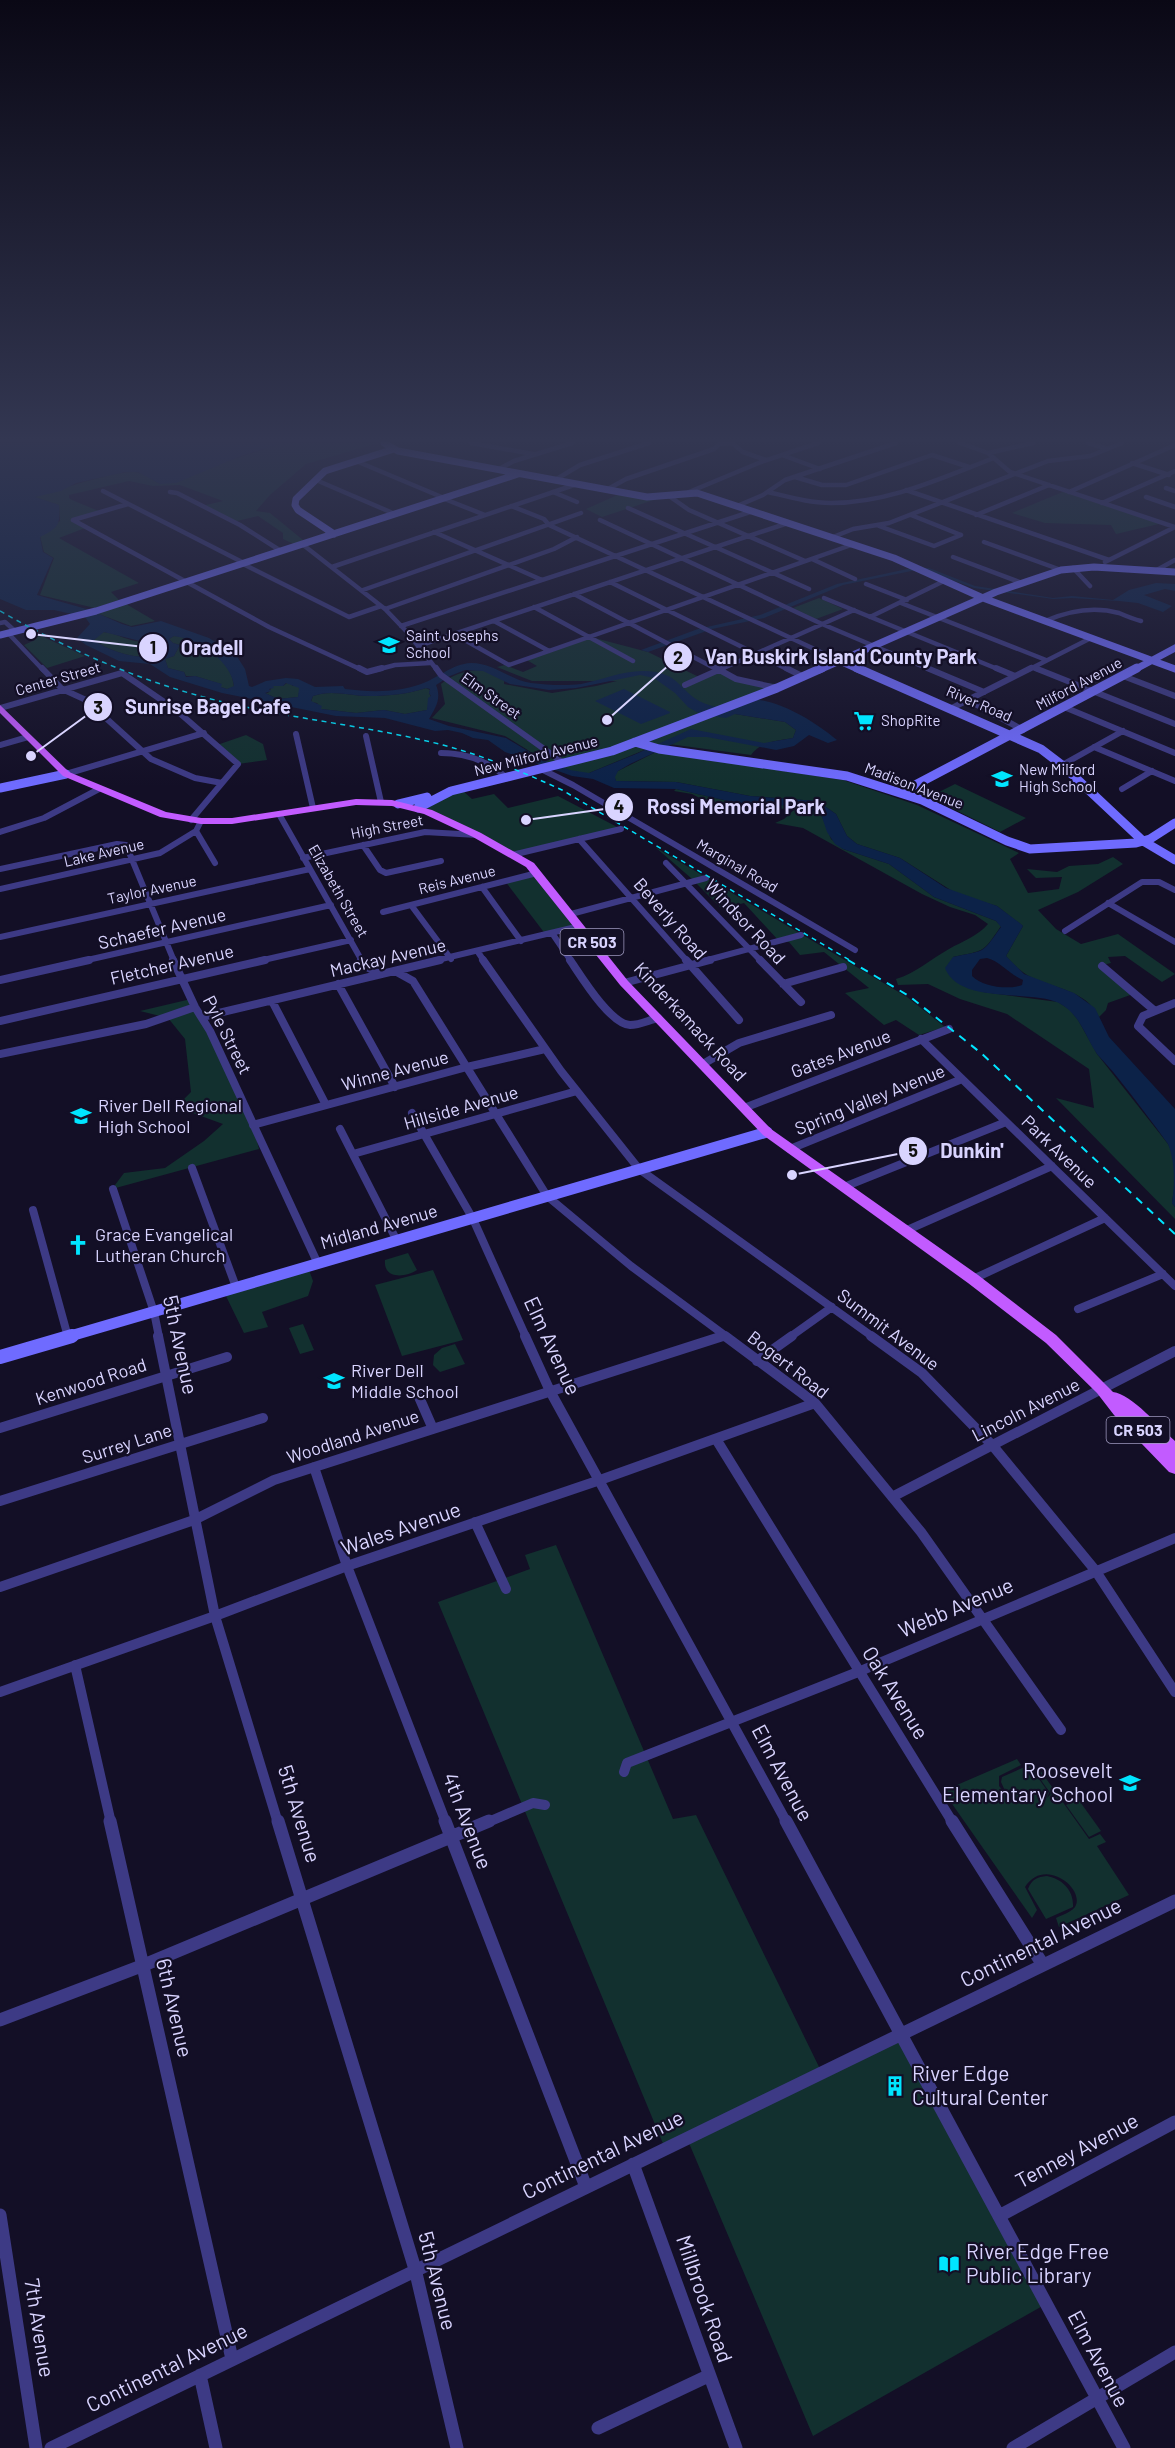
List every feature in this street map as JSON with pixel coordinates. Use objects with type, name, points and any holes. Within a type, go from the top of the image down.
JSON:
[{"type":"main road","name":"Kinderkamack Road","points":[[0,708],[66,774],[158,813],[196,821],[237,820],[356,802],[398,804],[418,808],[477,835],[530,865],[624,983],[767,1132],[906,1230],[1051,1339],[1102,1389],[1119,1411],[1175,1468]]},
{"type":"main road","points":[[1102,1389],[1121,1401],[1175,1451]]},
{"type":"main road","points":[[1158,1434],[1175,1440]]},
{"type":"street","points":[[142,557],[269,627],[367,672],[395,666],[430,663]]},
{"type":"street","points":[[232,557],[349,617],[530,557]]},
{"type":"street","points":[[8,633],[96,610],[261,557]]},
{"type":"street","name":"Elm Street","points":[[319,557],[383,607],[439,673],[565,764]]},
{"type":"street","points":[[332,567],[360,557]]},
{"type":"street","points":[[363,590],[458,557]]},
{"type":"street","points":[[490,557],[542,580]]},
{"type":"street","points":[[401,626],[612,557]]},
{"type":"street","name":"River Road","points":[[619,557],[789,639],[1043,750],[1143,841],[1175,860]]},
{"type":"street","points":[[737,557],[809,589]]},
{"type":"street","points":[[801,557],[855,579]]},
{"type":"street","points":[[454,634],[509,665],[816,557]]},
{"type":"street","points":[[892,557],[983,598],[1175,669]]},
{"type":"street","points":[[954,557],[1022,583]]},
{"type":"street","points":[[1026,557],[1061,570]]},
{"type":"street","points":[[1101,557],[1109,560]]},
{"type":"street","points":[[1094,567],[1115,557]]},
{"type":"street","points":[[418,646],[681,558],[822,624],[984,692]]},
{"type":"street","points":[[1155,571],[1175,560]]},
{"type":"street","name":"New Milford Avenue","points":[[418,808],[451,791],[543,770],[635,742],[804,677],[999,591],[1061,570],[1094,567],[1175,572]]},
{"type":"street","points":[[1073,568],[1090,586]]},
{"type":"street","points":[[870,617],[944,581]]},
{"type":"street","points":[[610,582],[804,677]]},
{"type":"street","points":[[866,584],[907,600]]},
{"type":"street","points":[[574,594],[741,681],[777,688]]},
{"type":"street","points":[[824,597],[1015,676]]},
{"type":"street","points":[[901,603],[1047,660]]},
{"type":"street","points":[[534,608],[633,661]]},
{"type":"street","points":[[1045,621],[1062,612],[1085,609],[1115,613],[1140,621]]},
{"type":"street","points":[[685,685],[854,610]]},
{"type":"street","points":[[494,621],[549,651]]},
{"type":"street","points":[[0,623],[5,622],[8,633],[64,690],[86,700],[155,761],[190,776],[222,783]]},
{"type":"street","points":[[950,709],[1091,638]]},
{"type":"street","name":"Milford Avenue","points":[[900,793],[1175,648]]},
{"type":"street","points":[[1032,668],[1175,724]]},
{"type":"street","name":"Center Street","points":[[0,708],[122,674],[176,710],[204,733]]},
{"type":"street","points":[[1123,676],[1175,696]]},
{"type":"street","points":[[968,700],[1023,730]]},
{"type":"street","points":[[1064,707],[1175,753]]},
{"type":"street","points":[[1062,765],[1123,731]]},
{"type":"street","points":[[0,788],[66,774],[204,733]]},
{"type":"street","name":"Lake Avenue","points":[[0,890],[132,860],[169,849],[196,831],[196,821],[238,764],[204,733]]},
{"type":"street","points":[[296,734],[313,808]]},
{"type":"street","points":[[366,736],[381,802]]},
{"type":"street","points":[[0,745],[28,737]]},
{"type":"street","name":"Madison Avenue","points":[[635,742],[663,749],[824,771],[858,779],[937,807],[1007,841],[1030,849],[1128,844],[1143,841],[1175,823]]},
{"type":"street","points":[[1094,747],[1175,781]]},
{"type":"street","points":[[441,753],[457,753],[492,765],[507,778]]},
{"type":"street","name":"Marginal Road","points":[[543,770],[573,784],[649,831],[855,950]]},
{"type":"street","points":[[1122,789],[1152,771]]},
{"type":"street","points":[[0,832],[44,818],[99,789]]},
{"type":"street","points":[[398,804],[451,791]]},
{"type":"street","name":"Elizabeth Street","points":[[279,814],[365,966],[380,974]]},
{"type":"street","points":[[512,855],[621,829]]},
{"type":"street","points":[[196,831],[215,863]]},
{"type":"street","name":"High Street","points":[[303,858],[426,832],[477,835]]},
{"type":"street","name":"Beverly Road","points":[[579,839],[739,1020]]},
{"type":"street","points":[[0,870],[117,844]]},
{"type":"street","name":"Pyle Street","points":[[117,844],[126,845],[181,979],[202,1017],[318,1264]]},
{"type":"street","points":[[363,845],[380,870],[386,873],[441,861]]},
{"type":"street","name":"Windsor Road","points":[[666,863],[688,883],[801,1002]]},
{"type":"street","name":"Taylor Avenue","points":[[0,937],[310,869]]},
{"type":"street","name":"Reis Avenue","points":[[383,912],[537,873]]},
{"type":"street","points":[[571,914],[706,878]]},
{"type":"street","points":[[1065,931],[1142,882],[1159,882],[1175,890]]},
{"type":"street","points":[[482,887],[521,941]]},
{"type":"street","points":[[1108,903],[1175,942]]},
{"type":"street","name":"Schaefer Avenue","points":[[0,980],[331,905]]},
{"type":"street","points":[[411,905],[451,959]]},
{"type":"street","name":"Mackay Avenue","points":[[202,1017],[451,959],[580,926]]},
{"type":"street","points":[[552,933],[600,1001],[621,1022],[631,1024],[658,1018]]},
{"type":"street","points":[[624,983],[801,935]]},
{"type":"street","name":"Fletcher Avenue","points":[[0,1021],[351,940]]},
{"type":"street","name":"Summit Avenue","points":[[478,952],[559,1068],[639,1169],[922,1373],[993,1446],[1095,1570],[1175,1692]]},
{"type":"street","points":[[1102,966],[1155,1011]]},
{"type":"street","points":[[783,984],[843,967]]},
{"type":"street","points":[[395,971],[413,981],[467,1067]]},
{"type":"street","points":[[338,984],[395,1087]]},
{"type":"street","points":[[272,1000],[326,1105]]},
{"type":"street","points":[[1175,1003],[1140,1019],[1140,1029],[1175,1061]]},
{"type":"street","points":[[0,1054],[146,1024],[195,1007]]},
{"type":"street","points":[[703,1064],[739,1043],[831,1015]]},
{"type":"street","name":"Gates Avenue","points":[[744,1108],[949,1029]]},
{"type":"street","name":"Park Avenue","points":[[921,1040],[1175,1286]]},
{"type":"street","name":"Winne Avenue","points":[[253,1125],[467,1067],[545,1049]]},
{"type":"street","name":"Bogert Road","points":[[467,1067],[547,1197],[610,1250],[815,1403],[921,1532],[1061,1730]]},
{"type":"street","name":"Spring Valley Avenue","points":[[790,1149],[962,1079]]},
{"type":"street","name":"Hillside Avenue","points":[[353,1154],[577,1091]]},
{"type":"street","name":"Elm Avenue","points":[[412,1113],[473,1219],[550,1391],[733,1722],[1124,2448]]},
{"type":"street","points":[[844,1187],[1006,1122]]},
{"type":"street","points":[[340,1129],[397,1241]]},
{"type":"street","name":"Midland Avenue","points":[[0,1357],[767,1132]]},
{"type":"street","points":[[906,1230],[1052,1166]]},
{"type":"street","points":[[192,1168],[236,1287]]},
{"type":"street","name":"5th Avenue","points":[[113,1189],[154,1312],[194,1520],[216,1616],[415,2270],[457,2448]]},
{"type":"street","points":[[33,1210],[68,1337]]},
{"type":"street","points":[[973,1279],[1105,1218]]},
{"type":"street","points":[[1078,1309],[1163,1274]]},
{"type":"street","points":[[758,1361],[832,1307]]},
{"type":"street","name":"Woodland Avenue","points":[[0,1587],[194,1520],[254,1489],[314,1467],[723,1336]]},
{"type":"street","name":"Lincoln Avenue","points":[[892,1497],[1175,1351]]},
{"type":"street","name":"Kenwood Road","points":[[0,1428],[227,1357]]},
{"type":"street","points":[[419,1396],[433,1429]]},
{"type":"street","name":"Wales Avenue","points":[[0,1692],[216,1616],[347,1566],[716,1440],[815,1403]]},
{"type":"street","name":"Surrey Lane","points":[[0,1501],[263,1418]]},
{"type":"street","name":"Oak Avenue","points":[[716,1440],[858,1672],[1043,1965]]},
{"type":"street","name":"4th Avenue","points":[[314,1467],[347,1566],[586,2187]]},
{"type":"street","points":[[476,1522],[506,1589]]},
{"type":"street","name":"Webb Avenue","points":[[624,1772],[627,1763],[858,1672],[1175,1538]]},
{"type":"street","name":"6th Avenue","points":[[75,1665],[232,2359]]},
{"type":"street","points":[[0,2020],[144,1965],[533,1803],[544,1805]]},
{"type":"street","name":"Continental Avenue","points":[[51,2448],[1175,1901]]},
{"type":"street","name":"Tenney Avenue","points":[[999,2216],[1175,2122]]},
{"type":"street","name":"Millbrook Road","points":[[633,2164],[736,2448]]},
{"type":"street","name":"7th Avenue","points":[[0,2215],[36,2448]]},
{"type":"street","points":[[1014,2448],[1175,2352]]},
{"type":"street","points":[[200,2375],[216,2448]]},
{"type":"street","points":[[598,2428],[708,2376]]},
{"type":"green space","points":[[93,557],[139,583],[111,592],[119,600],[95,608],[40,595],[54,558]]},
{"type":"green space","points":[[819,598],[843,609],[816,619],[793,608]]},
{"type":"green space","points":[[126,604],[155,621],[131,626],[96,613]]},
{"type":"green space","points":[[102,632],[156,644],[161,650],[147,656],[118,652],[94,640]]},
{"type":"green space","points":[[39,635],[85,656],[47,668],[24,645],[35,640],[32,637]]},
{"type":"green space","points":[[174,636],[194,641],[213,652],[228,668],[234,687],[227,689],[221,687],[221,684],[195,676],[186,676],[184,672],[168,668],[165,659],[174,656],[180,645],[169,639]]},
{"type":"green space","points":[[587,636],[648,652],[701,678],[719,670],[743,681],[777,684],[735,714],[785,722],[796,730],[793,738],[764,744],[751,755],[661,743],[589,773],[575,773],[547,762],[505,736],[432,718],[445,704],[441,684],[464,672],[489,671],[504,679],[504,684],[552,693],[617,681],[532,681],[497,667],[505,665],[523,672],[537,666],[525,659]]},
{"type":"green space","points":[[287,683],[300,688],[298,697],[278,699],[265,693],[268,693],[273,686],[283,686]]},
{"type":"green space","points":[[426,688],[430,690],[431,697],[427,710],[405,714],[384,710],[356,713],[321,709],[317,703],[311,702],[313,696],[327,693],[384,696]]},
{"type":"green space","points":[[246,735],[263,744],[267,760],[238,764],[217,745]]},
{"type":"green space","points":[[656,752],[843,780],[917,805],[1019,853],[1010,859],[1028,893],[1059,889],[1062,877],[1036,878],[1027,869],[1057,872],[1069,866],[1098,864],[1113,857],[1123,864],[1078,892],[1038,910],[1056,929],[1081,944],[1118,934],[1175,974],[1162,982],[1125,956],[1108,957],[1111,963],[1098,966],[1133,994],[1108,1003],[1106,1010],[1099,1017],[1086,1001],[1077,995],[1027,975],[1008,959],[1006,956],[1023,926],[997,906],[957,894],[900,858],[857,844],[847,836],[836,814],[817,801],[750,796],[676,782],[616,781],[614,776],[618,771]]},
{"type":"green space","points":[[955,784],[1026,818],[1000,832],[929,797]]},
{"type":"green space","points":[[461,789],[472,799],[494,794],[508,808],[558,796],[621,829],[512,855],[418,808]]},
{"type":"green space","points":[[676,789],[741,804],[793,804],[813,809],[821,814],[831,839],[843,849],[889,864],[934,897],[996,921],[1001,926],[986,946],[977,951],[953,957],[983,992],[1058,1002],[1070,1010],[1097,1054],[1168,1144],[1174,1155],[1175,1183],[1172,1203],[1175,1207],[1175,1219],[1056,1098],[1094,1108],[1089,1069],[1007,1014],[960,999],[928,984],[898,985],[896,979],[917,970],[975,935],[988,924],[975,915],[922,894],[803,828],[775,823],[784,819],[795,809],[756,808],[724,811],[692,794],[674,791]]},
{"type":"green space","points":[[655,847],[907,997],[945,1027],[919,1035],[896,1020],[884,1025],[845,993],[869,988],[824,952],[800,955],[789,942],[779,941],[744,903],[722,909]]},
{"type":"green space","points":[[537,873],[580,926],[546,935],[505,881]]},
{"type":"green space","points":[[191,999],[253,1125],[259,1149],[112,1189],[124,1173],[165,1168],[204,1141],[223,1124],[176,1107],[191,1092],[185,1039],[168,1018],[140,1011]]},
{"type":"green space","points":[[408,1253],[417,1270],[401,1275],[387,1271],[385,1260]]},
{"type":"green space","points":[[309,1270],[313,1281],[308,1296],[262,1312],[268,1327],[244,1333],[225,1294]]},
{"type":"green space","points":[[433,1270],[463,1340],[402,1356],[375,1285]]},
{"type":"green space","points":[[303,1324],[314,1350],[300,1354],[289,1328]]},
{"type":"green space","points":[[455,1344],[465,1364],[440,1372],[433,1365],[434,1355],[442,1348]]},
{"type":"green space","points":[[556,1545],[673,1819],[696,1815],[821,2071],[898,2034],[1046,2304],[813,2436],[686,2136],[664,2146],[438,1602],[530,1569],[525,1555]]},
{"type":"green space","points":[[1017,1759],[1021,1765],[999,1776],[999,1786],[1007,1795],[1001,1782],[1002,1777],[1029,1765],[1049,1793],[1047,1798],[1051,1794],[1035,1772],[1040,1770],[1089,1839],[1100,1834],[1106,1842],[1097,1846],[1129,1895],[1059,1927],[1056,1918],[1073,1909],[1077,1898],[1068,1883],[1051,1875],[1042,1875],[1033,1878],[1025,1887],[1037,1910],[1032,1918],[943,1791]]},
{"type":"green space","points":[[1078,1799],[1101,1831],[1089,1837],[1066,1805]]},
{"type":"green space","points":[[1047,1876],[1063,1883],[1072,1896],[1073,1907],[1046,1919],[1028,1889],[1035,1879]]},
{"type":"water","points":[[0,557],[53,558],[37,595],[90,610],[132,627],[161,621],[209,638],[236,655],[245,669],[249,686],[252,687],[266,681],[286,678],[298,679],[315,687],[343,686],[345,689],[354,690],[393,690],[421,684],[458,666],[471,663],[487,666],[523,681],[550,685],[581,684],[619,674],[643,671],[666,675],[699,701],[709,705],[724,707],[752,699],[775,704],[798,714],[837,740],[828,743],[809,735],[794,746],[776,750],[707,737],[688,737],[618,771],[616,781],[676,782],[750,796],[817,801],[836,814],[847,836],[857,844],[900,858],[946,888],[997,906],[1021,924],[1023,926],[1006,956],[1024,974],[1074,993],[1095,1008],[1109,1037],[1175,1109],[1175,1207],[1172,1203],[1173,1165],[1168,1144],[1097,1054],[1072,1013],[1059,1003],[1047,999],[980,992],[965,987],[953,980],[945,968],[953,957],[977,952],[986,947],[1001,927],[996,921],[934,897],[889,864],[843,849],[835,844],[827,832],[821,814],[802,806],[741,804],[676,789],[614,788],[593,779],[572,776],[505,752],[488,740],[473,738],[462,733],[448,730],[435,731],[385,718],[336,716],[222,693],[170,677],[150,664],[119,661],[86,645],[77,638],[90,624],[85,617],[54,610],[26,610],[0,599]],"holes":[[[104,632],[160,646],[161,650],[147,656],[118,652],[94,640]],[[174,636],[184,638],[188,643],[196,644],[212,652],[225,665],[233,679],[234,686],[227,689],[221,687],[222,684],[195,676],[186,677],[184,672],[168,668],[165,659],[174,656],[180,645],[169,639]],[[465,670],[483,671],[510,684],[549,690],[576,688],[640,675],[654,678],[675,693],[688,707],[700,714],[726,718],[735,714],[785,722],[796,730],[793,738],[764,743],[691,729],[589,773],[570,770],[543,760],[506,738],[449,726],[429,719],[438,699],[436,685]],[[286,683],[299,688],[298,697],[278,699],[265,693],[271,691],[269,689],[274,688],[273,686],[283,686]],[[430,689],[431,696],[428,698],[427,710],[405,714],[384,710],[356,713],[321,709],[322,706],[311,701],[313,696],[327,693],[377,696]],[[987,958],[997,962],[1023,980],[1022,985],[996,986],[977,980],[972,976],[972,970],[980,959]]]},
{"type":"water","points":[[912,568],[929,568],[975,586],[1053,598],[1072,596],[1113,600],[1129,590],[1156,583],[1175,584],[1175,591],[1165,589],[1144,595],[1172,606],[1163,612],[1138,603],[1072,598],[1053,599],[974,588],[921,569],[843,585],[764,618],[712,629],[648,652],[641,650],[698,629],[760,615],[837,584]]},
{"type":"water","points":[[624,689],[670,713],[641,724],[595,701]]},
{"type":"railway","points":[[0,611],[84,654],[172,688],[258,710],[390,733],[443,745],[518,771],[562,790],[851,961]]},
{"type":"railway","points":[[848,960],[909,996],[981,1053],[1175,1234]]},
{"type":"place","name":"Oradell","points":[[31,634]]},
{"type":"place","name":"Saint Josephs School","points":[[389,645]]},
{"type":"place","name":"Van Buskirk Island County Park","points":[[607,720]]},
{"type":"place","name":"ShopRite","points":[[864,721]]},
{"type":"place","name":"Sunrise Bagel Cafe","points":[[31,756]]},
{"type":"place","name":"New Milford High School","points":[[1002,779]]},
{"type":"place","name":"Rossi Memorial Park","points":[[526,820]]},
{"type":"place","name":"River Dell Regional High School","points":[[81,1116]]},
{"type":"place","name":"Dunkin'","points":[[792,1175]]},
{"type":"place","name":"Grace Evangelical Lutheran Church","points":[[78,1245]]},
{"type":"place","name":"River Dell Middle School","points":[[334,1381]]},
{"type":"place","name":"Roosevelt Elementary School","points":[[1130,1783]]},
{"type":"place","name":"River Edge Cultural Center","points":[[895,2086]]},
{"type":"place","name":"River Edge Free Public Library","points":[[949,2264]]}]
